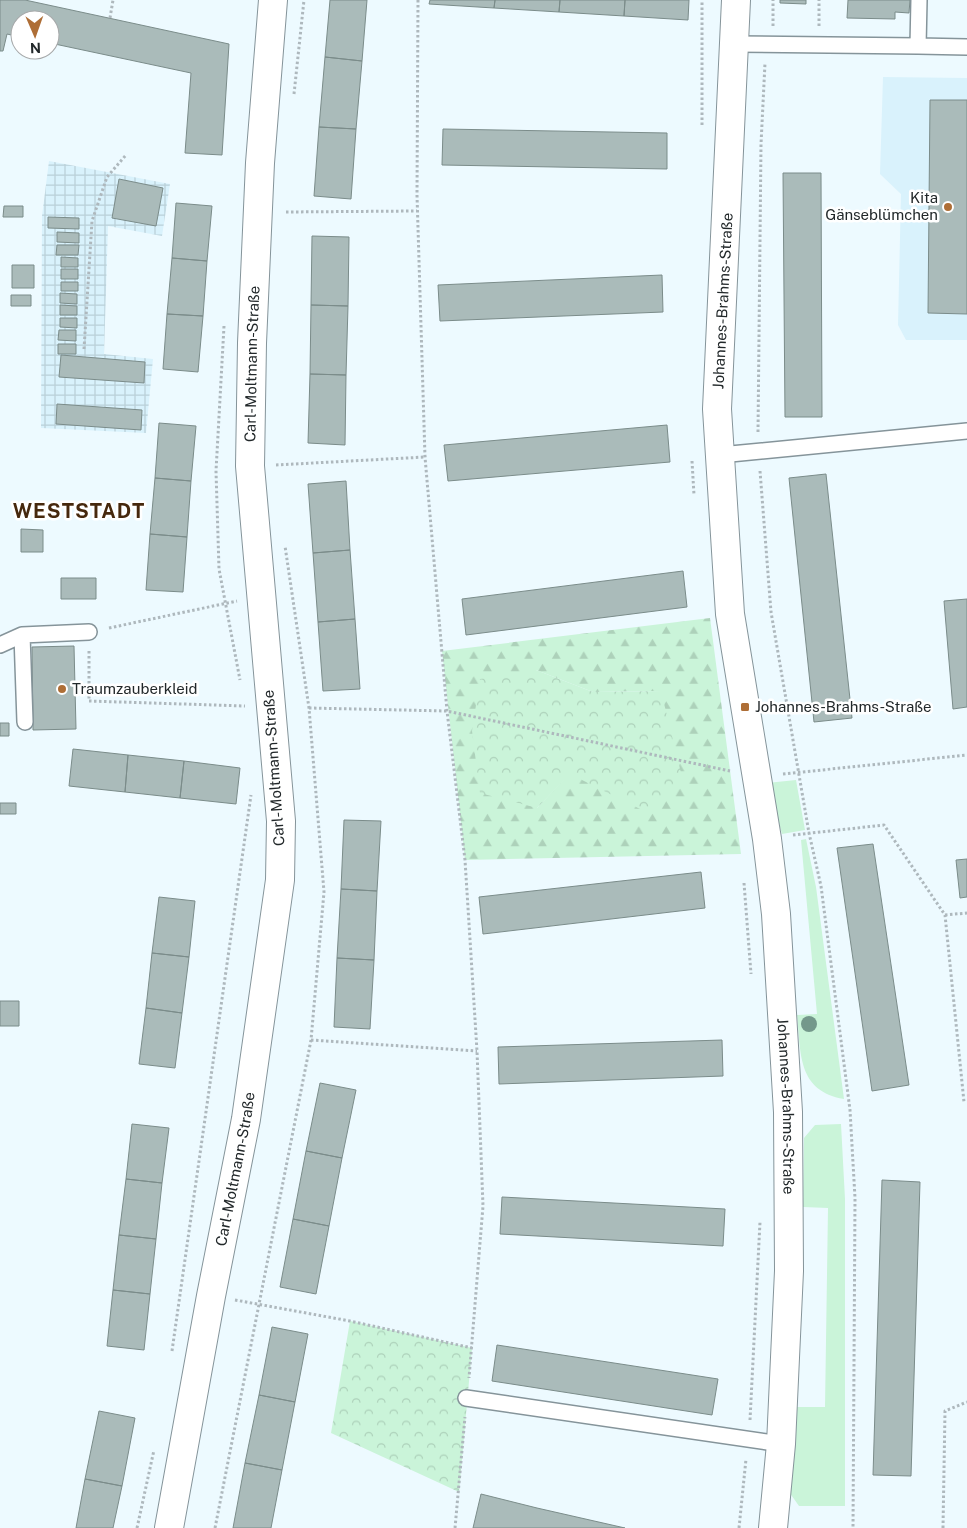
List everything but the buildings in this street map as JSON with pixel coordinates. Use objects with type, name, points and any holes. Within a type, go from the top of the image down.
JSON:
[{"type":"street","name":"Carl-Moltmann-Straße","points":[[170,1528],[211,1296],[246,1119],[280,880],[281,821],[250,466],[252,343],[260,163],[273,0]]},
{"type":"street","name":"Johannes-Brahms-Straße","points":[[736,0],[718,409],[730,614],[767,839],[776,914],[788,1112],[789,1271],[781,1444],[773,1528]]},
{"type":"lane","points":[[918,46],[919,0]]},
{"type":"lane","points":[[735,44],[967,46]]},
{"type":"lane","points":[[720,454],[967,431]]},
{"type":"lane","points":[[0,645],[22,635],[89,632]]},
{"type":"lane","points":[[22,635],[25,722]]},
{"type":"lane","points":[[466,1398],[781,1444]]},
{"type":"path","points":[[110,18],[113,0]]},
{"type":"path","points":[[418,0],[417,211],[425,457],[447,711],[465,860],[477,1051],[483,1206],[455,1528]]},
{"type":"path","points":[[773,0],[772,45],[766,62],[761,144],[758,451],[771,612],[809,833],[821,886],[850,1110],[855,1198],[853,1528]]},
{"type":"path","points":[[819,0],[819,44]]},
{"type":"path","points":[[84,349],[92,221],[107,177],[126,155]]},
{"type":"path","points":[[286,212],[417,211]]},
{"type":"path","points":[[219,396],[216,481],[219,569],[242,687]]},
{"type":"path","points":[[250,466],[425,457]]},
{"type":"path","points":[[246,706],[89,700],[89,632],[260,597]]},
{"type":"path","points":[[244,696],[246,715]]},
{"type":"path","points":[[310,708],[447,711],[757,777],[967,755]]},
{"type":"path","points":[[171,1359],[251,792]]},
{"type":"path","points":[[767,839],[884,825],[946,915],[964,1102]]},
{"type":"path","points":[[946,915],[967,913]]},
{"type":"path","points":[[311,1040],[477,1051]]},
{"type":"path","points":[[211,1296],[350,1321],[472,1348]]},
{"type":"path","points":[[943,1528],[945,1411],[967,1402]]},
{"type":"path","points":[[137,1528],[155,1445]]},
{"type":"shaded area","points":[[883,77],[967,78],[967,340],[906,340],[898,325],[901,194],[880,174]]},
{"type":"shaded area","points":[[49,161],[170,184],[162,236],[108,226],[104,354],[153,359],[146,433],[41,428],[42,216]]},
{"type":"green space","points":[[710,618],[741,854],[465,860],[442,651]],"holes":[[[536,670],[593,692],[661,691],[569,774],[537,808]]]},
{"type":"green space","points":[[536,670],[593,692],[661,691],[682,777],[650,814],[570,774],[537,808],[480,793],[472,731],[480,679]]},
{"type":"green space","points":[[796,780],[805,830],[782,834],[767,783]]},
{"type":"green space","points":[[806,839],[816,887],[844,1099],[829,1095],[817,1088],[804,1068],[799,1043],[797,1015],[817,1014],[801,840]]},
{"type":"green space","points":[[841,1124],[845,1199],[845,1506],[799,1506],[787,1489],[795,1407],[825,1407],[828,1208],[803,1207],[804,1138],[815,1125]]},
{"type":"green space","points":[[350,1321],[472,1348],[459,1492],[331,1433]]},
{"type":"place","name":"Kita Gänseblümchen","points":[[948,207]]},
{"type":"place","name":"Traumzauberkleid","points":[[62,689]]},
{"type":"place","name":"Johannes-Brahms-Straße","points":[[745,707]]},
{"type":"district","name":"WESTSTADT","points":[[79,511]]}]
